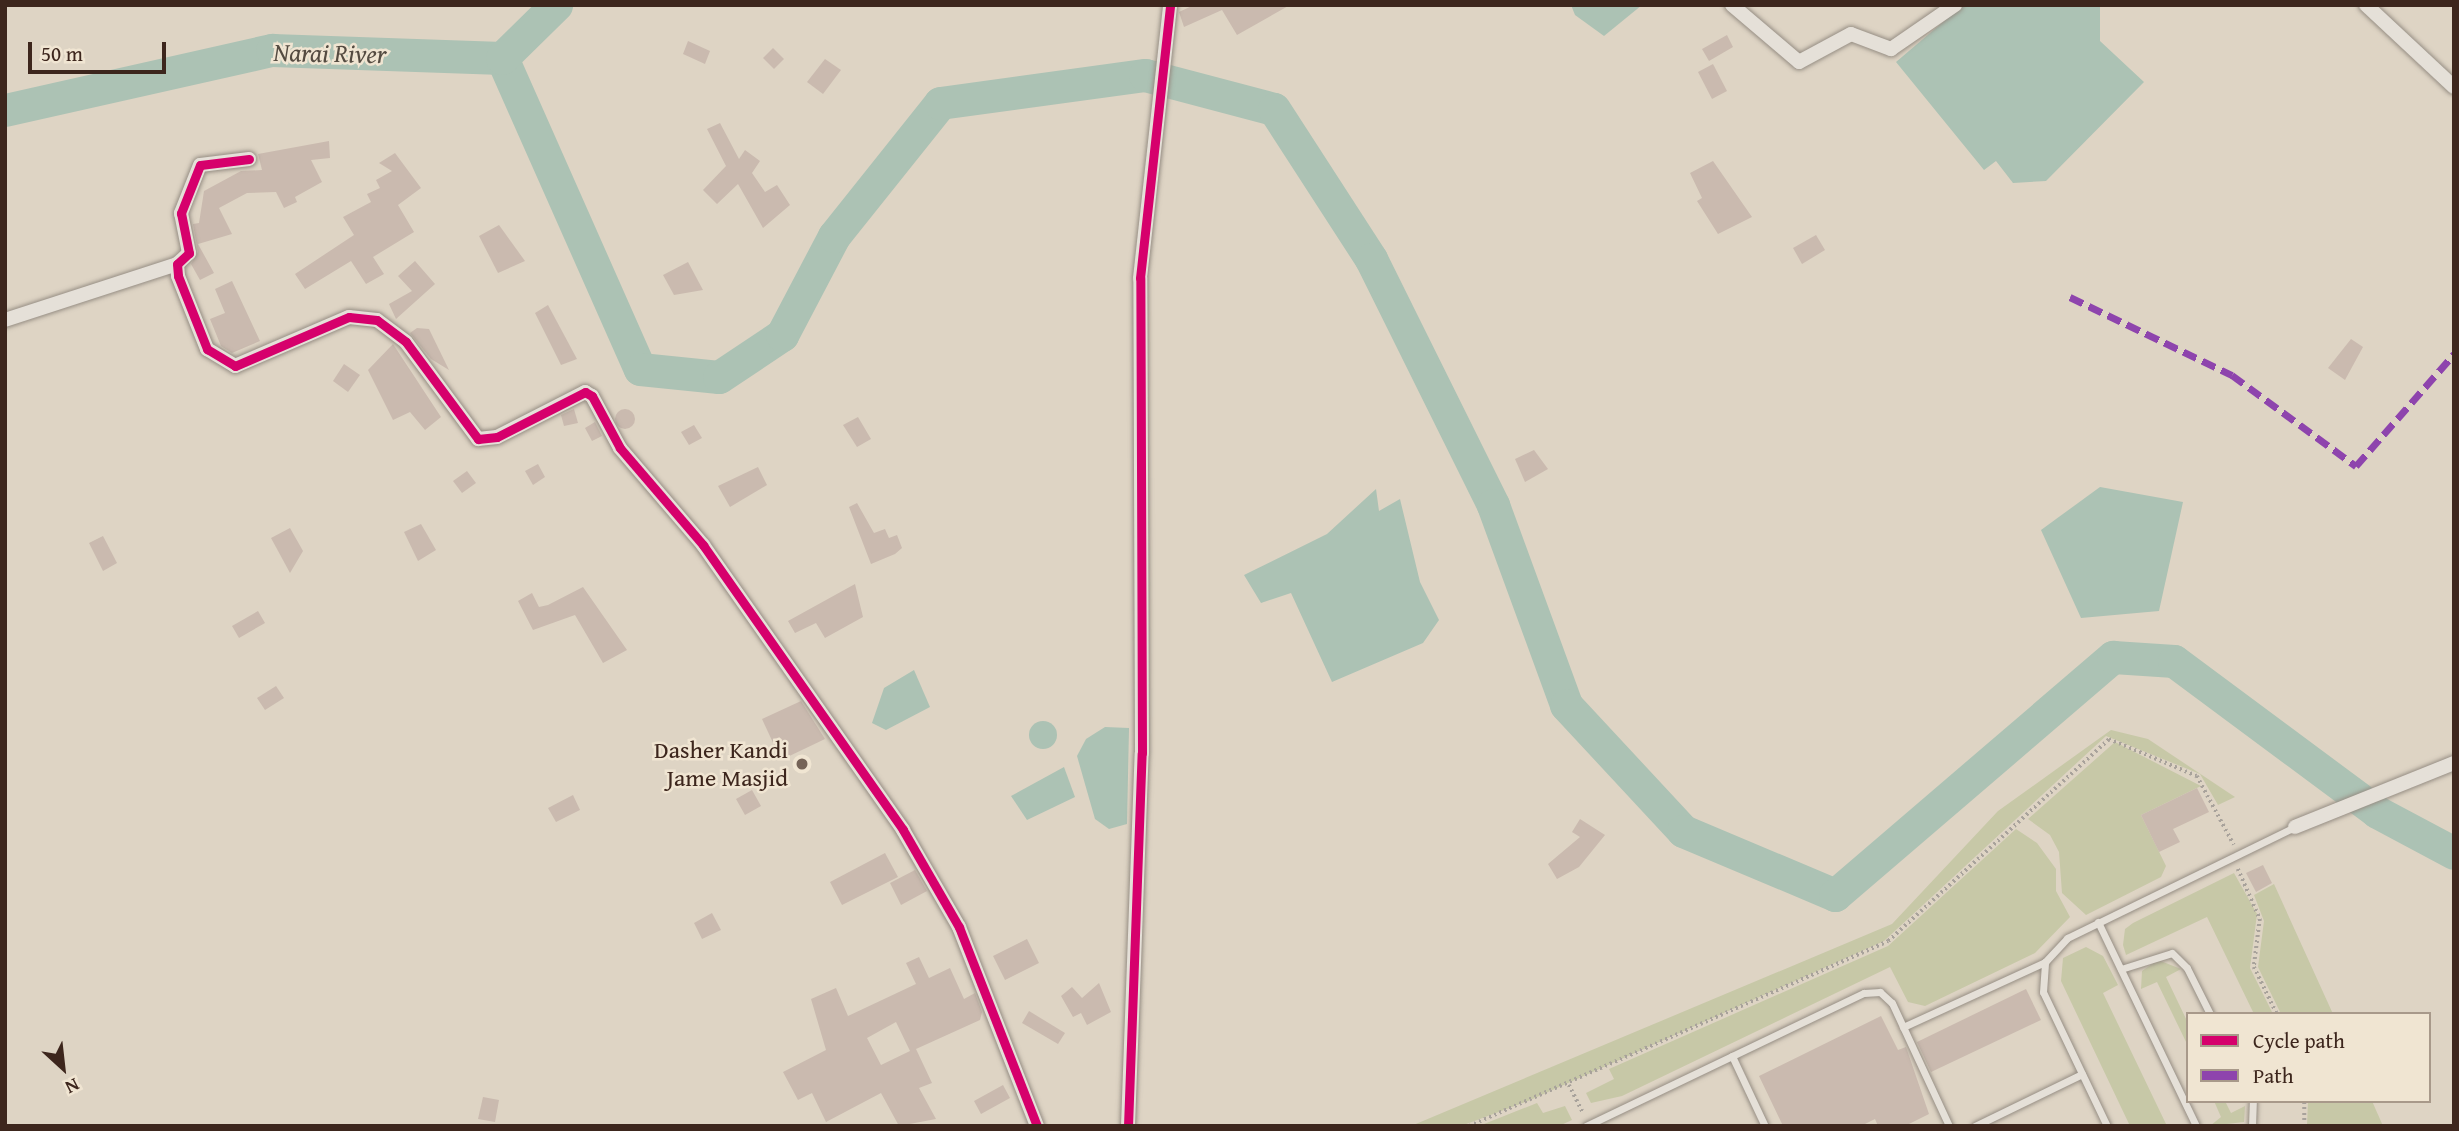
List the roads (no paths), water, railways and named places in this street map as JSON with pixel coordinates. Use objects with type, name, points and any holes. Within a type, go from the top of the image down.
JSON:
[{"type":"street","points":[[1128,1126],[1142,752],[1140,278],[1170,5]]},
{"type":"street","points":[[1732,5],[1799,62],[1851,34],[1891,49],[1955,5]]},
{"type":"street","points":[[2366,5],[2454,87]]},
{"type":"street","points":[[5,320],[177,264],[188,253],[181,213],[200,165],[249,159]]},
{"type":"street","points":[[177,264],[207,349],[235,366],[349,317],[377,320],[406,342],[478,439],[498,436],[585,392],[592,396],[620,448],[703,545],[903,830],[960,926],[1037,1126]]},
{"type":"street","points":[[2295,827],[2454,763]]},
{"type":"lane","points":[[1903,1027],[2045,962],[2067,938],[2234,854],[2295,827]]},
{"type":"lane","points":[[2098,922],[2196,1126]]},
{"type":"lane","points":[[2121,970],[2172,953],[2188,968],[2209,1012]]},
{"type":"lane","points":[[2045,962],[2043,992],[2107,1126]]},
{"type":"lane","points":[[1587,1125],[1864,993],[1880,992],[1903,1027],[1949,1126]]},
{"type":"lane","points":[[1732,1056],[1765,1126]]},
{"type":"lane","points":[[1975,1126],[2082,1074]]},
{"type":"lane","points":[[2252,1126],[2253,1103]]},
{"type":"waterway","name":"Narai River","points":[[5,110],[272,50],[502,58],[556,5]]},
{"type":"waterway","points":[[502,58],[640,369],[719,377],[782,335],[834,236],[940,103],[1145,75],[1274,109],[1371,259],[1493,505],[1566,705],[1683,831],[1835,895],[2113,657],[2174,661],[2377,812],[2454,853]]},
{"type":"place","name":"Dasher Kandi Jame Masjid","points":[[802,764]]}]
